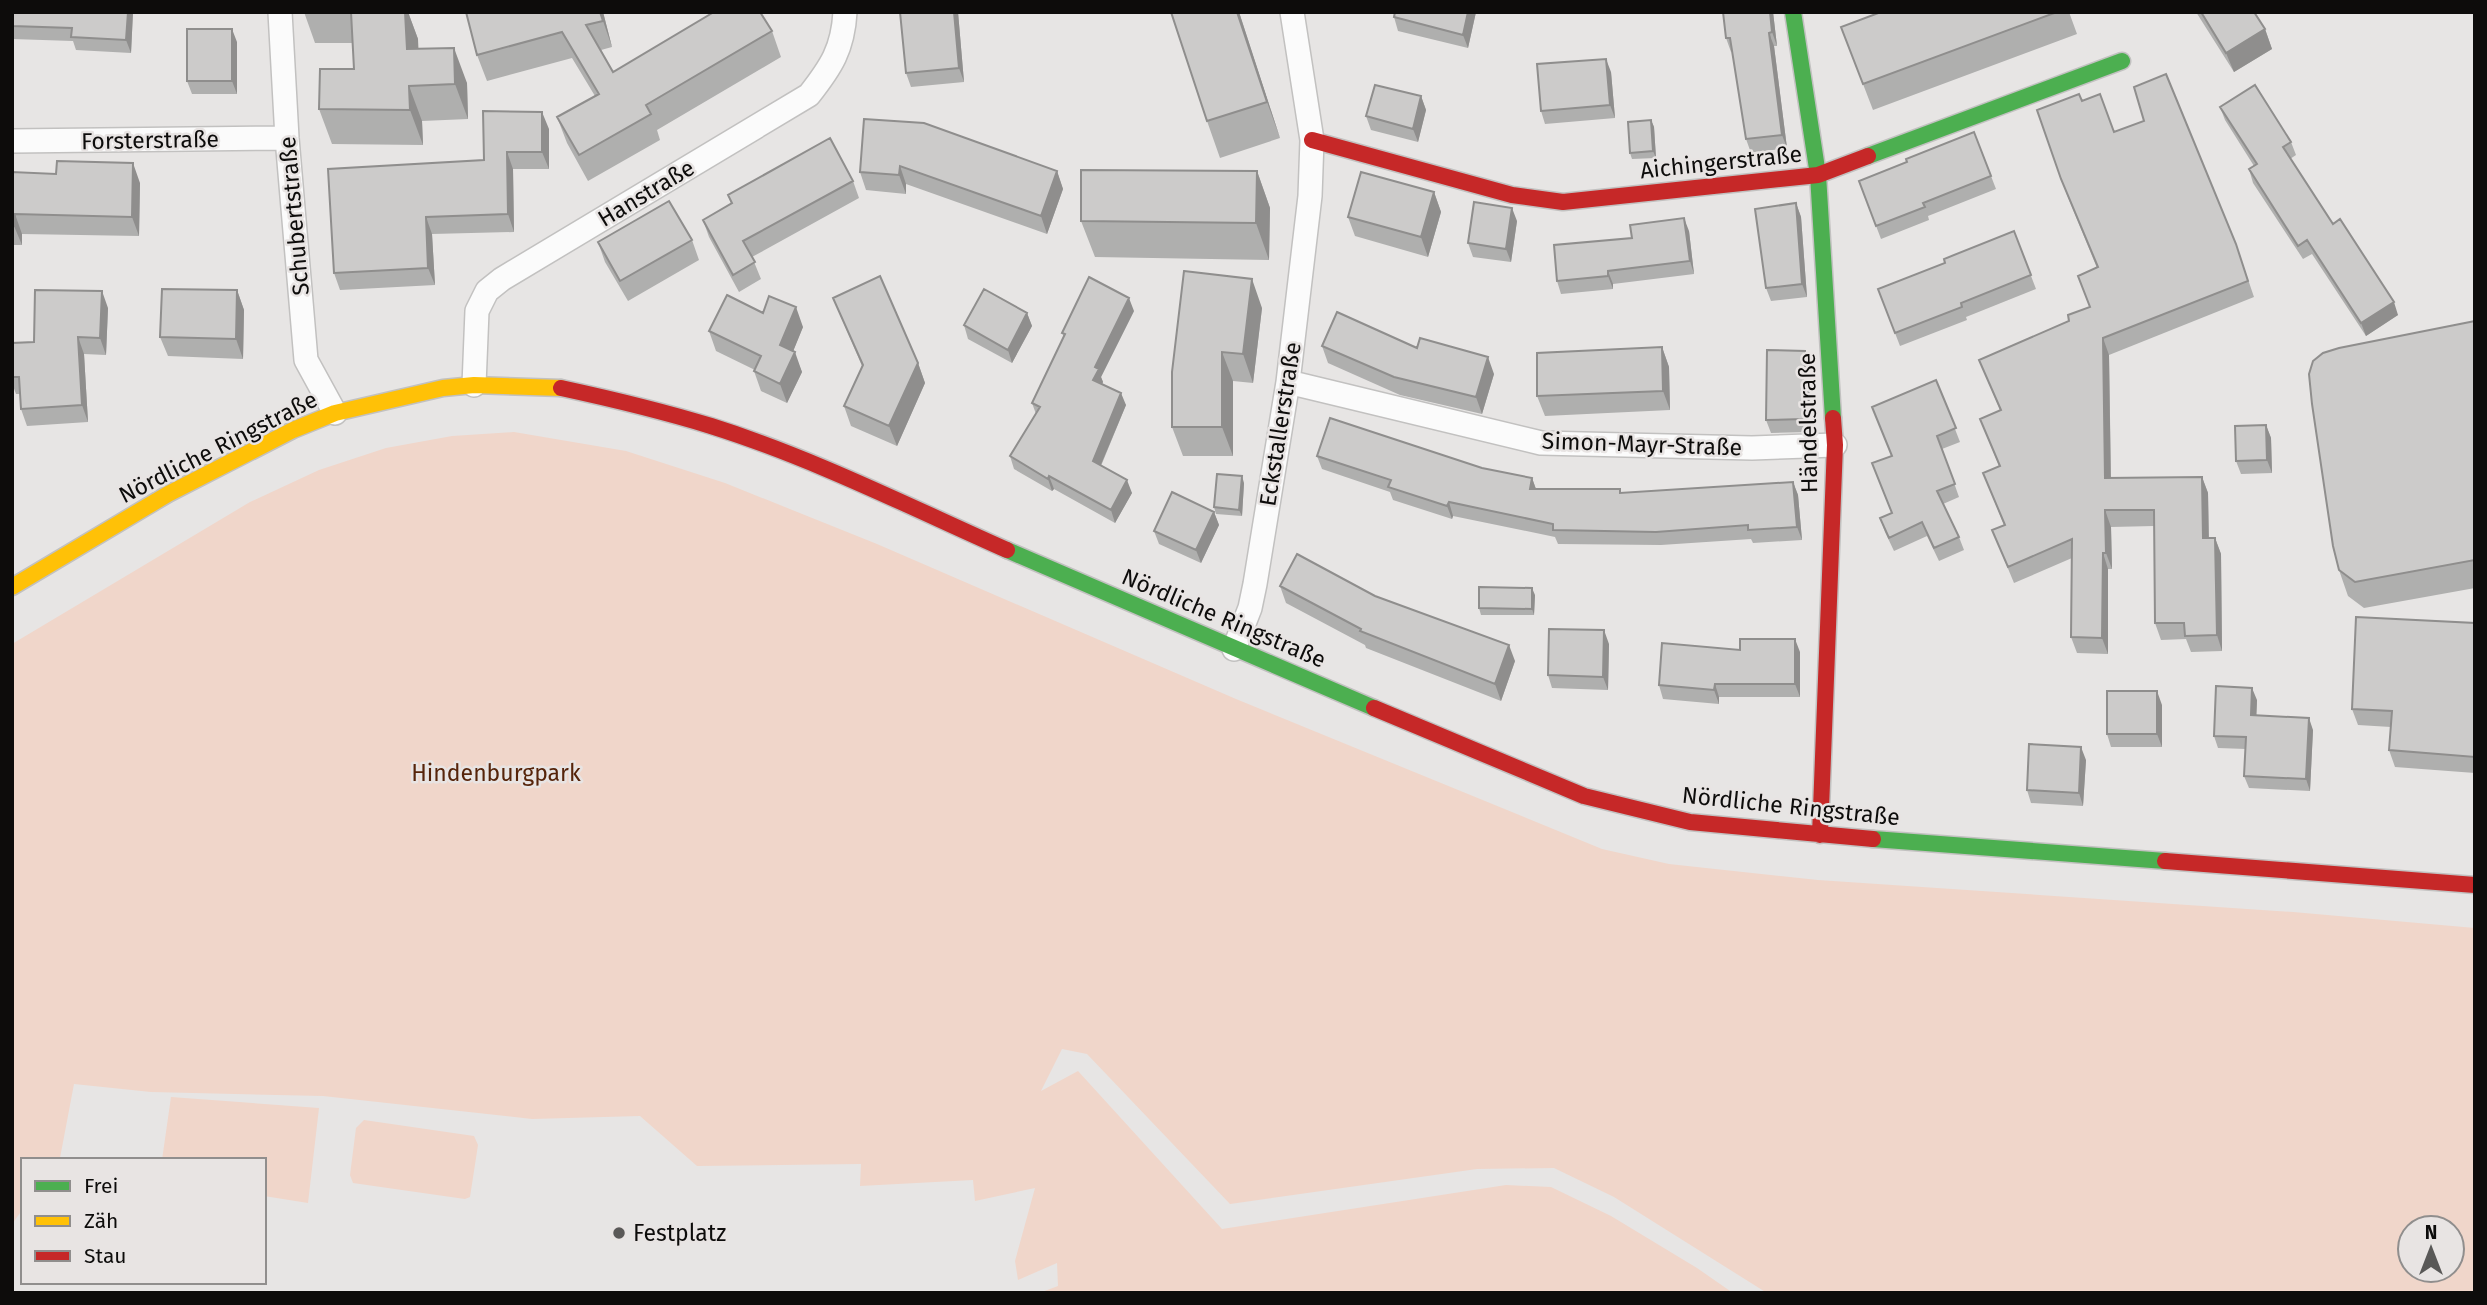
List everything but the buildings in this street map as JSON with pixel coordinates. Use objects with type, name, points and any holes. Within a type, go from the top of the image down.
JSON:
[{"type":"main road","name":"Händelstraße","points":[[1793,12],[1818,175],[1835,445],[1820,835]]},
{"type":"main road","name":"Aichingerstraße","points":[[1312,140],[1512,195],[1563,202],[1818,175],[2122,61]]},
{"type":"main road","name":"Nördliche Ringstraße","points":[[12,587],[168,494],[293,430],[335,413],[443,388],[474,385],[560,388],[614,399],[713,427],[816,466],[1234,649],[1584,796],[1690,822],[1820,835],[2475,885]]},
{"type":"street","name":"Schubertstraße","points":[[281,12],[287,138],[306,360],[335,413]]},
{"type":"street","name":"Hanstraße","points":[[474,385],[477,312],[487,291],[502,279],[809,95],[832,66],[844,34],[845,12]]},
{"type":"street","name":"Eckstallerstraße","points":[[1234,649],[1250,608],[1255,584],[1288,382],[1310,196],[1312,140],[1292,12]]},
{"type":"street","name":"Forsterstraße","points":[[12,141],[287,138]]},
{"type":"street","name":"Simon-Mayr-Straße","points":[[1288,382],[1541,443],[1752,448],[1835,445]]},
{"type":"green space","name":"Hindenburgpark","points":[[514,432],[626,451],[725,483],[877,544],[1236,699],[1602,849],[1669,864],[1818,880],[2293,912],[2475,928],[2475,1293],[1767,1293],[1614,1197],[1554,1168],[1477,1169],[1230,1204],[1087,1054],[1062,1049],[1041,1091],[1078,1071],[1222,1229],[1506,1185],[1551,1187],[1611,1216],[1733,1293],[1039,1293],[1058,1286],[1057,1263],[1018,1280],[1015,1261],[1035,1188],[975,1201],[973,1180],[860,1186],[861,1164],[697,1166],[640,1116],[532,1119],[323,1096],[151,1092],[74,1084],[60,1158],[21,1158],[21,1212],[12,1224],[12,644],[250,502],[319,470],[386,448],[452,436]]},
{"type":"green space","points":[[171,1097],[319,1108],[308,1203],[266,1196],[266,1158],[162,1158]]},
{"type":"green space","points":[[364,1120],[474,1136],[478,1145],[470,1197],[465,1199],[353,1183],[350,1175],[356,1128]]},
{"type":"traffic: fast","points":[[1793,12],[1818,175],[1833,418]]},
{"type":"traffic: fast","points":[[1868,156],[2122,61]]},
{"type":"traffic: fast","points":[[1007,550],[1374,708]]},
{"type":"traffic: fast","points":[[1873,839],[2165,861]]},
{"type":"traffic: slow","points":[[12,587],[168,494],[293,430],[335,413],[443,388],[474,385],[561,388]]},
{"type":"traffic: jam","points":[[1312,140],[1512,195],[1563,202],[1818,175],[1868,156]]},
{"type":"traffic: jam","points":[[561,388],[674,415],[749,439],[861,484],[1007,550]]},
{"type":"traffic: jam","points":[[1820,835],[1835,445],[1833,418]]},
{"type":"traffic: jam","points":[[1374,708],[1584,796],[1690,822],[1873,839]]},
{"type":"traffic: jam","points":[[2165,861],[2475,885]]},
{"type":"place","name":"Festplatz","points":[[619,1233]]}]
